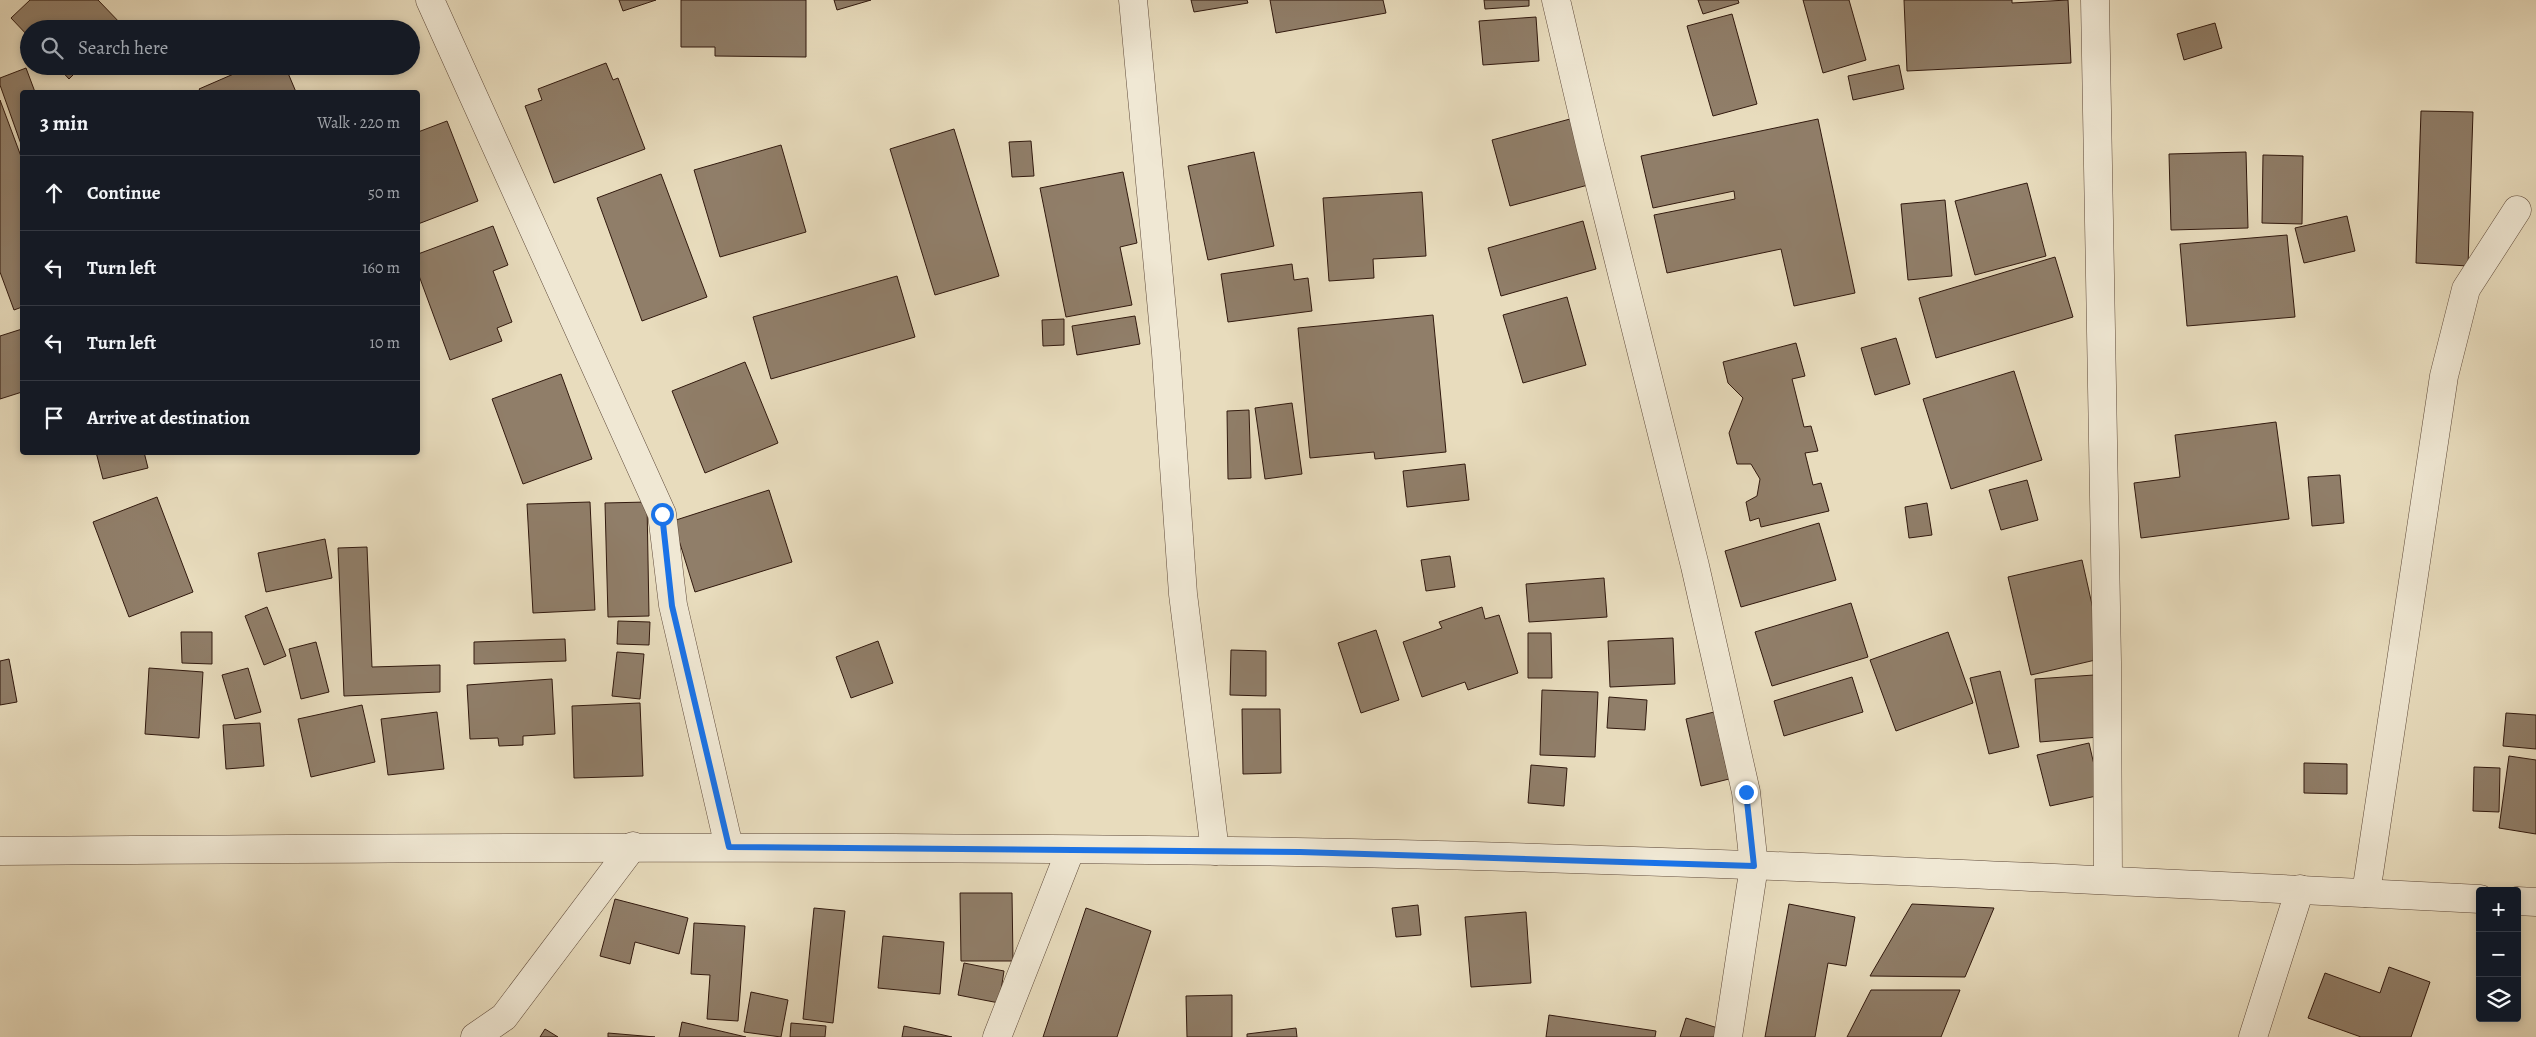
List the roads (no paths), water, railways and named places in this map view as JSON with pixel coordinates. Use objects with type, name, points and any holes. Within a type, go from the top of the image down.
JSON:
[{"type":"street","points":[[430,0],[662,514],[672,606],[729,847]]},
{"type":"street","points":[[1133,0],[1166,353],[1183,594],[1215,851]]},
{"type":"street","points":[[1556,0],[1590,146],[1695,566],[1746,792],[1754,866],[1728,1037]]},
{"type":"street","points":[[2094,0],[2107,662],[2108,879]]},
{"type":"street","points":[[2366,893],[2444,376],[2466,289],[2517,210]]},
{"type":"street","points":[[475,1037],[504,1017],[633,846]]},
{"type":"street","points":[[0,852],[633,846],[1215,851],[1754,866],[2108,879],[2476,899]]},
{"type":"street","points":[[997,1037],[1070,850]]},
{"type":"street","points":[[2252,1037],[2300,889]]},
{"type":"street","points":[[2521,901],[2536,902]]}]
